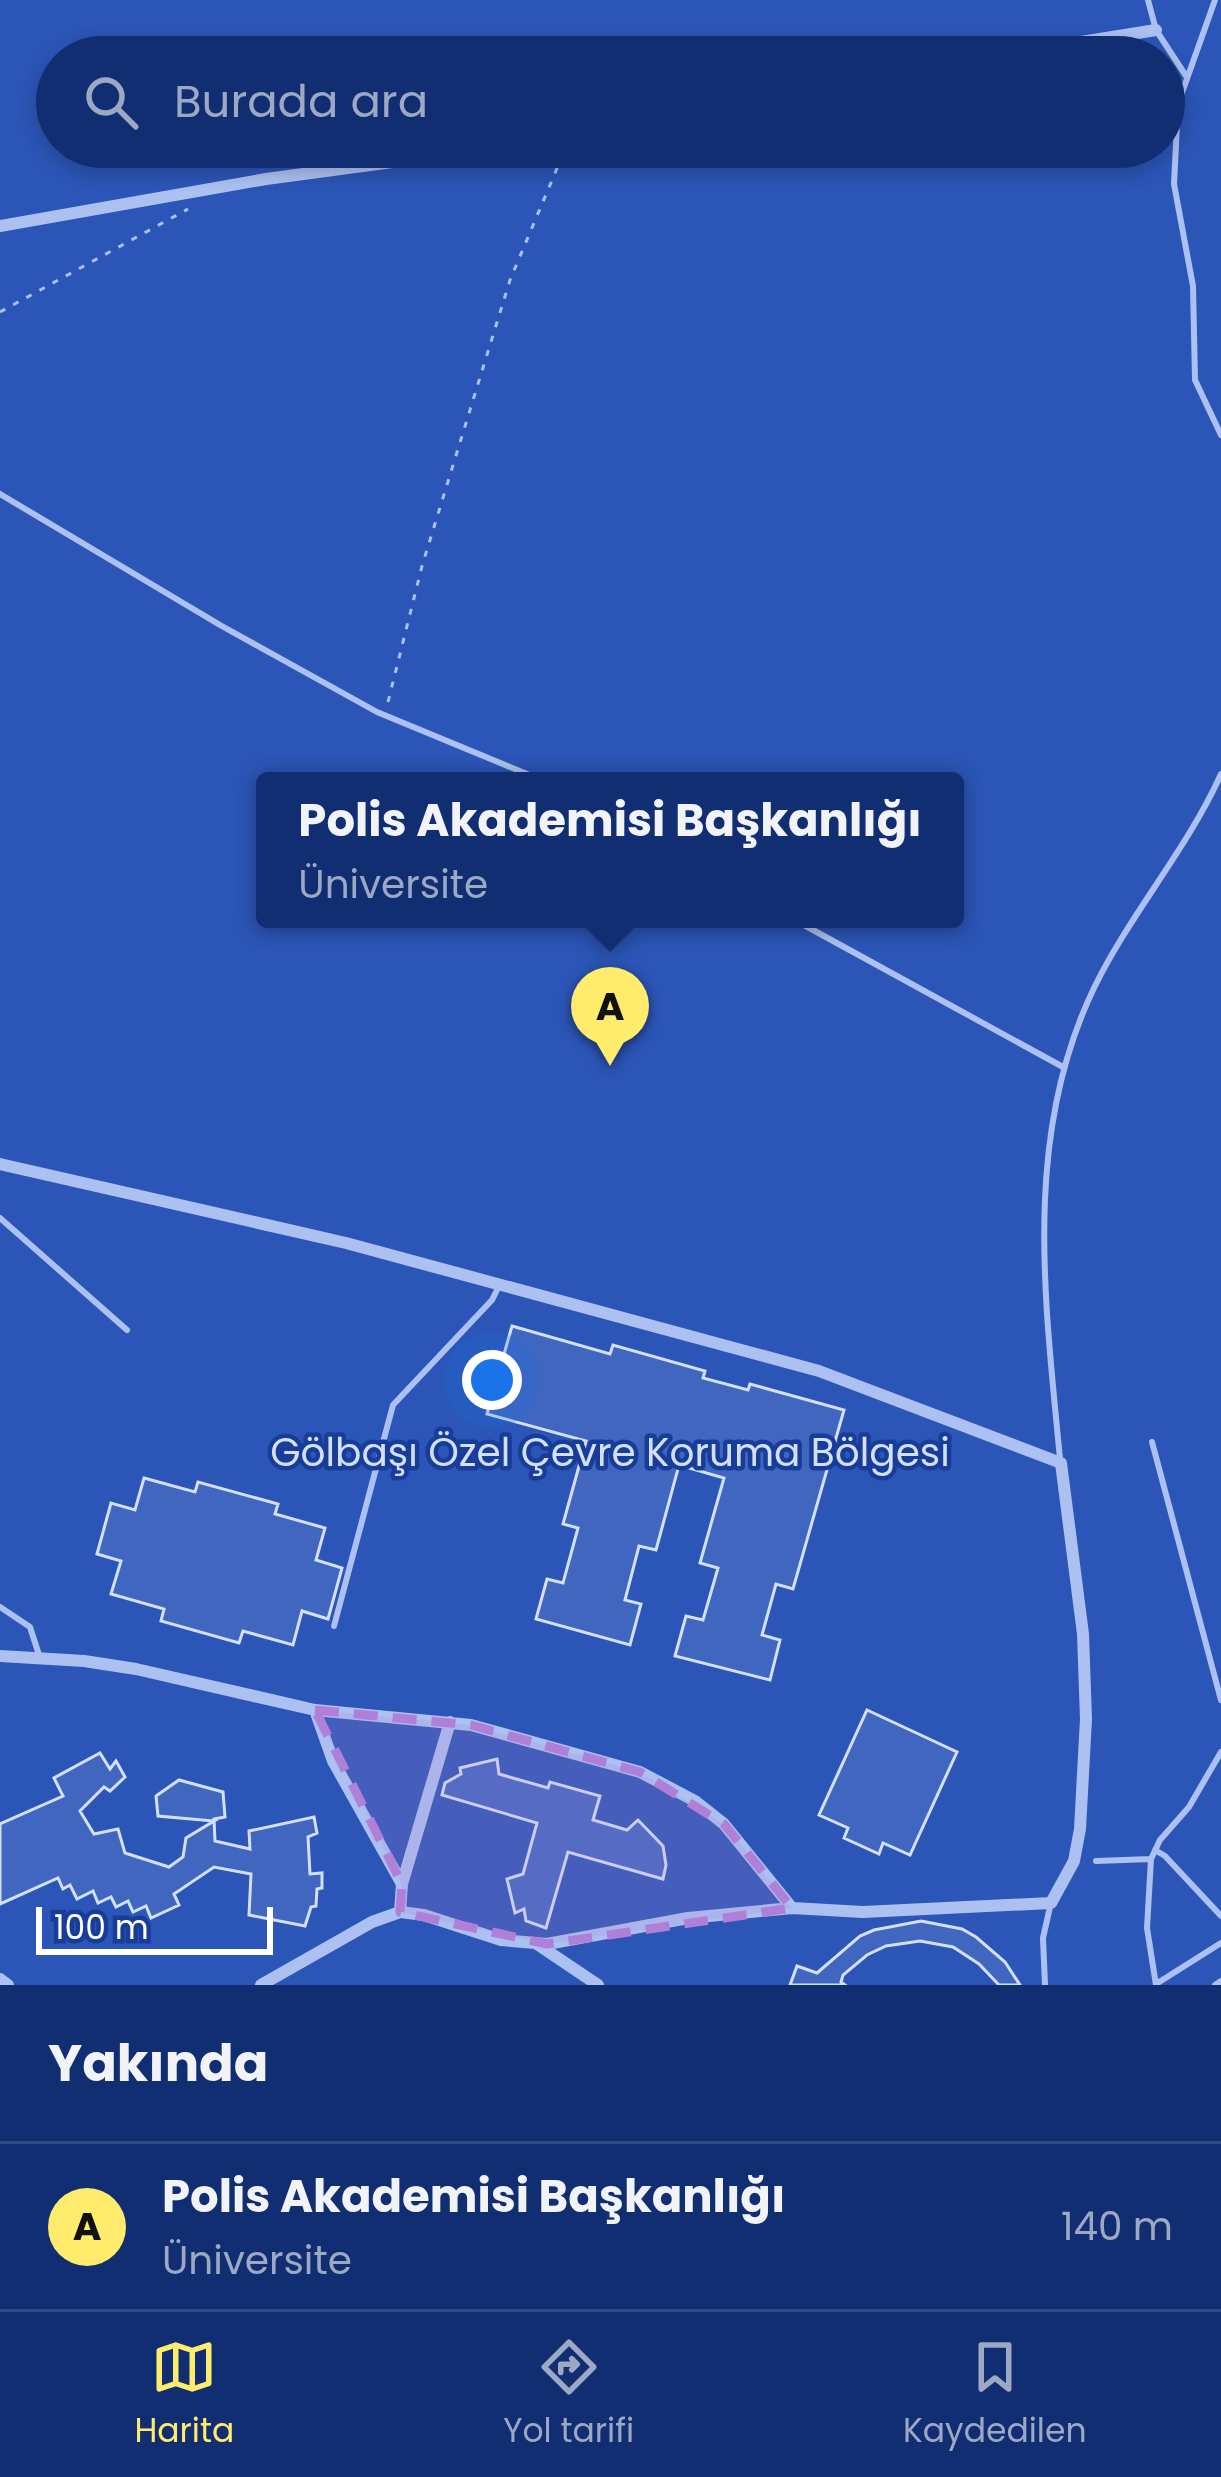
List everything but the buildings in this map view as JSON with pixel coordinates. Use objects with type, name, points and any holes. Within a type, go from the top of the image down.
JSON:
[{"type":"street","points":[[1118,36],[1156,30]]},
{"type":"street","points":[[0,226],[348,168]]},
{"type":"street","points":[[0,1164],[346,1243],[819,1371],[1061,1463],[1084,1634],[1086,1719],[1081,1829],[1074,1862],[1051,1903],[863,1912],[792,1908],[688,1918],[536,1943],[501,1940],[400,1912],[372,1922],[261,1985]]},
{"type":"street","points":[[0,1656],[136,1670],[315,1710],[450,1721],[640,1772],[668,1784],[724,1824],[792,1908]]},
{"type":"street","points":[[315,1710],[333,1761],[402,1884]]},
{"type":"street","points":[[400,1912],[402,1884],[450,1721]]},
{"type":"street","points":[[536,1943],[598,1985]]},
{"type":"street","points":[[0,1979],[8,1985]]},
{"type":"lane","points":[[1148,0],[1160,36]]},
{"type":"lane","points":[[1185,80],[1215,0]]},
{"type":"lane","points":[[1175,168],[1190,263],[1195,380],[1221,435]]},
{"type":"lane","points":[[0,494],[385,716],[522,772]]},
{"type":"lane","points":[[1061,1463],[1043,1235],[1047,1151],[1063,1067],[1094,988],[1123,934],[1221,774]]},
{"type":"lane","points":[[809,928],[1063,1067]]},
{"type":"lane","points":[[0,1218],[127,1330]]},
{"type":"lane","points":[[334,1626],[393,1406],[492,1300],[499,1286]]},
{"type":"lane","points":[[1152,1442],[1221,1700]]},
{"type":"lane","points":[[0,1607],[30,1627],[40,1658]]},
{"type":"lane","points":[[1221,1752],[1190,1807],[1153,1855],[1147,1928],[1156,1985],[1221,1943]]},
{"type":"lane","points":[[1096,1862],[1165,1856],[1221,1916]]},
{"type":"lane","points":[[1045,1985],[1042,1938],[1051,1903]]},
{"type":"path","points":[[385,716],[422,566],[510,280],[557,168]]},
{"type":"path","points":[[0,312],[194,206]]},
{"type":"highlighted area","points":[[315,1710],[471,1725],[640,1772],[724,1824],[792,1908],[547,1944],[400,1912],[402,1884]]},
{"type":"green space","name":"Gölbaşı Özel Çevre Koruma Bölgesi","points":[[0,0],[1221,0],[1221,1985],[0,1985]]},
{"type":"place","name":"Polis Akademisi Başkanlığı","points":[[610,1066]]}]
